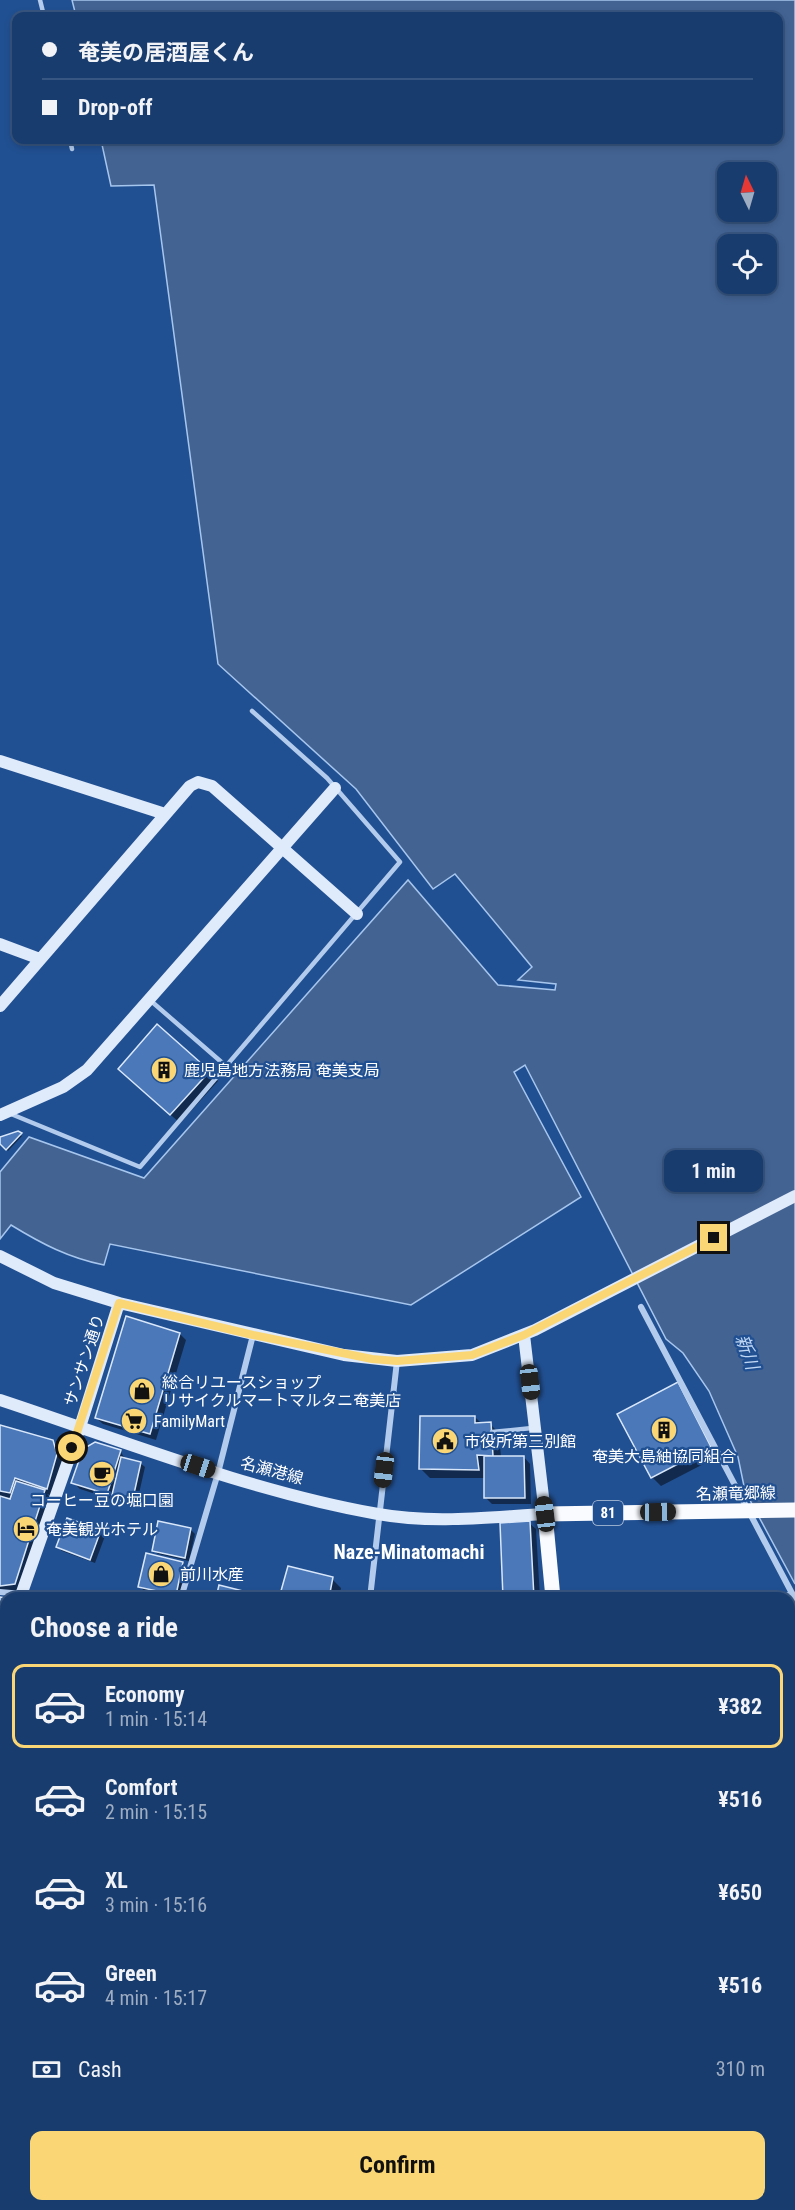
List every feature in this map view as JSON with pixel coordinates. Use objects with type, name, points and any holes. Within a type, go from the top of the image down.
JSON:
[{"type":"main road","name":"名瀬竜郷線","points":[[545,1514],[795,1510]]},
{"type":"main road","points":[[545,1514],[552,1592]]},
{"type":"street","points":[[0,761],[165,814]]},
{"type":"street","points":[[0,1006],[165,814],[190,786],[198,782],[206,783],[357,914]]},
{"type":"street","points":[[4,1114],[63,1087],[87,1070],[335,788]]},
{"type":"street","points":[[0,944],[40,959]]},
{"type":"street","points":[[0,1256],[54,1283],[119,1303],[344,1355],[397,1361],[472,1355],[524,1335],[795,1196]]},
{"type":"street","name":"サンサン通り","points":[[22,1592],[80,1428],[119,1303]]},
{"type":"street","points":[[641,1307],[751,1510],[792,1592]]},
{"type":"street","points":[[183,1592],[218,1473],[253,1335]]},
{"type":"street","points":[[524,1335],[545,1514]]},
{"type":"street","points":[[371,1592],[397,1361]]},
{"type":"street","name":"名瀬港線","points":[[0,1400],[218,1473],[379,1514],[441,1519],[545,1514]]},
{"type":"lane","points":[[71,144],[72,149]]},
{"type":"lane","points":[[4,1114],[140,1167],[400,862],[335,788],[252,711]]},
{"type":"lane","points":[[150,1000],[226,1066]]},
{"type":"lane","points":[[492,1432],[535,1427]]},
{"type":"water","name":"新川","points":[[72,0],[795,0],[795,1584],[745,1491],[738,1457],[709,1391],[683,1353],[666,1339],[525,1065],[514,1072],[581,1197],[411,1305],[110,1244],[104,1265],[56,1250],[11,1225],[0,1239],[0,1172],[29,1137],[144,1178],[408,880],[498,985],[555,990],[556,984],[518,980],[532,967],[455,874],[433,889],[356,789],[218,664],[154,185],[111,186],[102,144],[783,144],[783,12],[75,12]]},
{"type":"building","name":"鹿児島地方法務局 奄美支局","points":[[157,1024],[210,1071],[170,1115],[118,1069]]},
{"type":"building","points":[[18,1131],[22,1133],[6,1150],[0,1144],[0,1137]]},
{"type":"building","points":[[126,1316],[180,1333],[150,1434],[95,1418]]},
{"type":"building","name":"奄美大島紬協同組合","points":[[678,1382],[711,1447],[651,1478],[617,1414]]},
{"type":"building","points":[[420,1416],[475,1416],[475,1423],[491,1422],[493,1456],[477,1455],[479,1470],[419,1469]]},
{"type":"building","points":[[0,1425],[53,1440],[57,1454],[47,1489],[15,1478],[10,1493],[0,1491]]},
{"type":"building","points":[[95,1442],[121,1450],[107,1494],[71,1483],[83,1449]]},
{"type":"building","points":[[484,1456],[524,1456],[525,1498],[484,1498]]},
{"type":"building","points":[[121,1457],[141,1462],[132,1503],[111,1499]]},
{"type":"building","points":[[16,1481],[45,1490],[15,1584],[0,1586],[0,1496],[10,1499]]},
{"type":"building","points":[[67,1518],[101,1530],[90,1560],[56,1547]]},
{"type":"building","points":[[158,1521],[191,1528],[185,1558],[152,1551]]},
{"type":"building","points":[[530,1521],[534,1592],[503,1592],[500,1523]]},
{"type":"building","name":"前川水産","points":[[146,1553],[183,1562],[177,1592],[162,1592],[138,1587]]},
{"type":"building","points":[[288,1566],[333,1577],[330,1592],[281,1592]]},
{"type":"building","points":[[219,1585],[247,1592],[217,1592]]},
{"type":"place","name":"鹿児島地方法務局 奄美支局","points":[[164,1070]]},
{"type":"place","name":"総合リユースショップ リサイクルマートマルタニ奄美店","points":[[142,1391]]},
{"type":"place","name":"FamilyMart","points":[[134,1421]]},
{"type":"place","name":"奄美大島紬協同組合","points":[[664,1430]]},
{"type":"place","name":"市役所第三別館","points":[[445,1441]]},
{"type":"place","name":"コーヒー豆の堀口園","points":[[102,1474]]},
{"type":"place","name":"奄美観光ホテル","points":[[26,1529]]},
{"type":"place","name":"前川水産","points":[[161,1574]]},
{"type":"district","name":"Naze-Minatomachi","points":[[409,1552]]},
{"type":"route","points":[[72,1448],[119,1303],[344,1355],[397,1361],[472,1355],[524,1335],[714,1238]]}]
